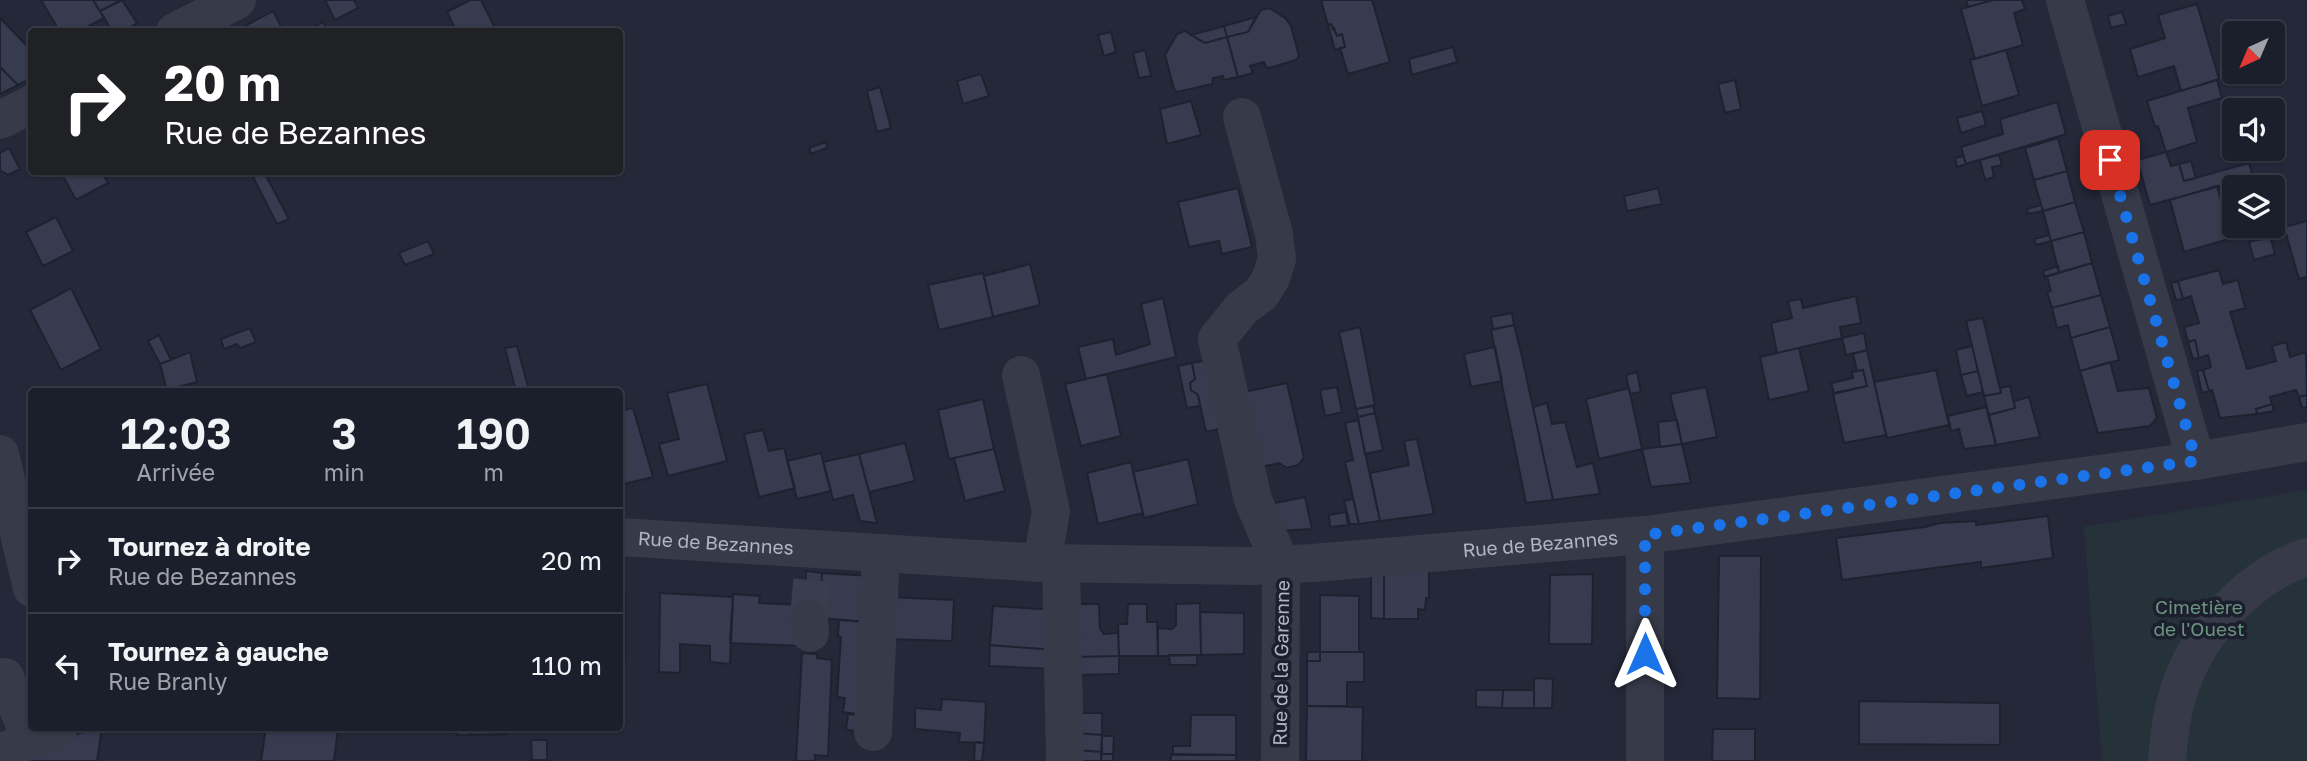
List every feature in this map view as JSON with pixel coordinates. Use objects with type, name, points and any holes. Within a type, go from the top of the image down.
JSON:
[{"type":"street","points":[[183,28],[237,0]]},
{"type":"street","points":[[2065,0],[2196,461]]},
{"type":"street","points":[[0,120],[28,106]]},
{"type":"street","points":[[1242,117],[1274,234],[1277,259],[1271,278],[1261,294],[1242,308],[1217,339],[1254,500],[1281,565]]},
{"type":"street","points":[[1021,375],[1051,510],[1065,761]]},
{"type":"street","name":"Rue de Bezannes","points":[[623,537],[813,560],[881,553],[1052,563],[1281,565],[1645,535],[2196,461],[2307,442]]},
{"type":"street","points":[[0,454],[28,571]]},
{"type":"street","points":[[1644,761],[1645,535]]},
{"type":"street","points":[[873,732],[881,553]]},
{"type":"street","points":[[2167,761],[2170,724],[2182,682],[2202,643],[2229,609],[2261,581],[2307,557]]},
{"type":"street","name":"Rue de la Garenne","points":[[1280,761],[1281,565]]},
{"type":"street","points":[[5,677],[30,740]]},
{"type":"green space","name":"Cimetière de l'Ouest","points":[[2307,490],[2307,761],[2102,761],[2084,527]]},
{"type":"building","points":[[41,0],[93,0],[104,18],[85,28],[58,28]]},
{"type":"building","points":[[93,0],[121,0],[100,11]]},
{"type":"building","points":[[122,0],[137,23],[129,28],[111,28],[100,11]]},
{"type":"building","points":[[325,0],[354,0],[358,8],[335,20]]},
{"type":"building","points":[[470,0],[481,0],[495,28],[455,28],[447,12]]},
{"type":"building","points":[[1321,0],[1372,0],[1390,62],[1348,74],[1340,48],[1345,47],[1342,34],[1337,36],[1331,24],[1328,25]]},
{"type":"building","points":[[1966,0],[1993,0],[1968,7]]},
{"type":"building","points":[[1993,0],[2022,0],[2025,9],[2014,13],[2023,45],[1975,59],[1961,9]]},
{"type":"building","points":[[2197,4],[2219,79],[2181,91],[2174,66],[2138,77],[2130,49],[2165,38],[2158,15]]},
{"type":"building","points":[[1269,8],[1285,18],[1291,26],[1299,56],[1296,60],[1269,68],[1264,62],[1250,66],[1253,73],[1238,77],[1227,37],[1248,32],[1261,10]]},
{"type":"building","points":[[273,11],[282,28],[241,28]]},
{"type":"building","points":[[2122,12],[2126,24],[2111,28],[2108,16]]},
{"type":"building","points":[[1256,17],[1248,32],[1227,37],[1224,26]]},
{"type":"building","points":[[0,18],[28,47],[28,80],[18,85],[0,67]]},
{"type":"building","points":[[323,22],[326,28],[311,28]]},
{"type":"building","points":[[1331,24],[1337,36],[1342,34],[1345,47],[1335,50],[1328,25]]},
{"type":"building","points":[[1224,26],[1227,37],[1205,43],[1191,35]]},
{"type":"building","points":[[1185,31],[1205,43],[1227,37],[1238,77],[1224,80],[1223,76],[1213,78],[1212,84],[1177,92],[1165,55],[1177,34]]},
{"type":"building","points":[[1111,32],[1116,52],[1104,56],[1098,35]]},
{"type":"building","points":[[1453,47],[1457,62],[1412,75],[1409,59]]},
{"type":"building","points":[[1145,50],[1151,76],[1139,78],[1133,53]]},
{"type":"building","points":[[2006,50],[2019,95],[1982,106],[1970,60]]},
{"type":"building","points":[[0,67],[18,85],[0,94]]},
{"type":"building","points":[[981,74],[989,96],[963,104],[957,81]]},
{"type":"building","points":[[1735,80],[1741,109],[1725,113],[1718,84]]},
{"type":"building","points":[[2217,80],[2222,98],[2188,108],[2197,142],[2166,152],[2147,101]]},
{"type":"building","points":[[880,87],[891,128],[877,132],[867,91]]},
{"type":"building","points":[[1191,101],[1201,135],[1167,144],[1160,109]]},
{"type":"building","points":[[2057,102],[2066,134],[1966,164],[1961,147],[2003,134],[2000,119]]},
{"type":"building","points":[[1982,111],[1986,125],[1961,133],[1957,118]]},
{"type":"building","points":[[2058,138],[2067,171],[2034,180],[2025,148]]},
{"type":"building","points":[[826,142],[827,148],[811,154],[809,148]]},
{"type":"building","points":[[9,148],[20,169],[8,175],[0,170],[0,153]]},
{"type":"building","points":[[2166,152],[2171,166],[2179,164],[2184,181],[2249,163],[2252,175],[2222,175],[2222,185],[2150,205],[2137,160]]},
{"type":"building","points":[[1999,155],[2002,165],[1992,167],[1994,177],[1985,180],[1980,160]]},
{"type":"building","points":[[1963,156],[1966,164],[1957,167],[1955,158]]},
{"type":"building","points":[[2191,161],[2196,178],[2184,181],[2179,164]]},
{"type":"building","points":[[2067,171],[2075,202],[2043,211],[2034,180]]},
{"type":"building","points":[[63,175],[104,175],[108,183],[76,200]]},
{"type":"building","points":[[266,175],[289,219],[277,224],[253,177]]},
{"type":"building","points":[[2217,186],[2222,203],[2222,238],[2232,238],[2184,252],[2170,200]]},
{"type":"building","points":[[1238,188],[1252,247],[1222,254],[1219,241],[1189,247],[1178,202]]},
{"type":"building","points":[[1658,188],[1662,204],[1627,211],[1624,196]]},
{"type":"building","points":[[2075,202],[2084,232],[2051,241],[2043,211]]},
{"type":"building","points":[[2041,205],[2043,211],[2028,214],[2027,209]]},
{"type":"building","points":[[56,217],[73,251],[43,266],[26,232]]},
{"type":"building","points":[[2307,221],[2307,277],[2299,279],[2285,227]]},
{"type":"building","points":[[2084,232],[2092,263],[2059,273],[2051,241]]},
{"type":"building","points":[[2049,235],[2051,241],[2036,245],[2034,239]]},
{"type":"building","points":[[2271,238],[2275,254],[2254,260],[2249,242]]},
{"type":"building","points":[[428,241],[434,254],[405,265],[399,253]]},
{"type":"building","points":[[2092,263],[2101,295],[2052,308],[2047,292],[2051,291],[2047,276]]},
{"type":"building","points":[[1030,264],[1040,305],[993,317],[984,276]]},
{"type":"building","points":[[2058,266],[2059,273],[2045,277],[2043,271]]},
{"type":"building","points":[[2219,270],[2223,284],[2238,280],[2245,308],[2230,312],[2247,369],[2276,361],[2272,346],[2286,342],[2290,357],[2306,352],[2307,395],[2299,397],[2296,390],[2270,397],[2272,404],[2256,409],[2257,414],[2220,418],[2203,370],[2211,367],[2208,355],[2199,358],[2195,340],[2188,342],[2184,327],[2199,323],[2191,296],[2183,299],[2178,281]]},
{"type":"building","points":[[983,273],[993,317],[939,330],[928,285]]},
{"type":"building","points":[[2178,281],[2183,299],[2176,300],[2171,283]]},
{"type":"building","points":[[71,288],[101,349],[61,370],[30,310]]},
{"type":"building","points":[[2101,295],[2110,327],[2071,338],[2068,325],[2057,328],[2052,308]]},
{"type":"building","points":[[1856,296],[1861,323],[1840,327],[1842,338],[1777,353],[1771,323],[1792,318],[1788,301],[1801,299],[1803,308]]},
{"type":"building","points":[[1163,298],[1176,357],[1086,379],[1078,347],[1113,339],[1116,355],[1150,344],[1141,304]]},
{"type":"building","points":[[1512,313],[1514,325],[1493,329],[1491,317]]},
{"type":"building","points":[[1983,318],[2001,393],[1984,396],[1966,321]]},
{"type":"building","points":[[1514,325],[1553,500],[1526,503],[1491,330]]},
{"type":"building","points":[[1360,327],[1375,405],[1356,409],[1339,332]]},
{"type":"building","points":[[2110,327],[2119,360],[2080,371],[2071,338]]},
{"type":"building","points":[[250,328],[256,342],[240,348],[237,344],[224,349],[221,339]]},
{"type":"building","points":[[1864,333],[1867,350],[1846,355],[1842,338]]},
{"type":"building","points":[[159,335],[171,360],[160,364],[148,341]]},
{"type":"building","points":[[2195,340],[2199,358],[2193,359],[2188,342]]},
{"type":"building","points":[[517,346],[528,388],[515,388],[505,348]]},
{"type":"building","points":[[1972,346],[1978,371],[1961,375],[1956,350]]},
{"type":"building","points":[[1495,347],[1502,381],[1471,387],[1464,354]]},
{"type":"building","points":[[1799,348],[1809,391],[1769,400],[1760,357]]},
{"type":"building","points":[[1867,350],[1886,435],[1844,443],[1833,394],[1867,386],[1863,370],[1857,371],[1853,354]]},
{"type":"building","points":[[190,352],[197,382],[166,388],[160,364]]},
{"type":"building","points":[[1213,359],[1228,427],[1206,432],[1198,395],[1191,390],[1190,383],[1195,379],[1192,363]]},
{"type":"building","points":[[2110,362],[2118,391],[2149,388],[2157,418],[2150,426],[2098,433],[2080,371]]},
{"type":"building","points":[[1192,363],[1195,379],[1190,383],[1191,390],[1198,395],[1200,406],[1187,408],[1178,366]]},
{"type":"building","points":[[1863,370],[1867,386],[1834,393],[1831,383],[1853,378],[1852,372]]},
{"type":"building","points":[[1936,370],[1949,425],[1887,438],[1874,382]]},
{"type":"building","points":[[2203,370],[2209,391],[2202,393],[2197,371]]},
{"type":"building","points":[[1978,371],[1983,392],[1967,396],[1961,375]]},
{"type":"building","points":[[1637,372],[1641,392],[1630,394],[1626,375]]},
{"type":"building","points":[[1107,374],[1121,436],[1081,446],[1065,384]]},
{"type":"building","points":[[1287,383],[1304,458],[1298,465],[1287,468],[1279,463],[1262,467],[1244,392]]},
{"type":"building","points":[[707,384],[727,461],[668,476],[659,444],[679,439],[667,393]]},
{"type":"building","points":[[2010,386],[2015,408],[1989,415],[1984,396],[2001,393],[2000,388]]},
{"type":"building","points":[[1337,387],[1342,412],[1325,416],[1320,390]]},
{"type":"building","points":[[1706,387],[1717,437],[1682,444],[1670,394]]},
{"type":"building","points":[[1629,388],[1642,449],[1599,459],[1586,399]]},
{"type":"building","points":[[2307,395],[2307,407],[2302,408],[2299,397]]},
{"type":"building","points":[[2029,397],[2040,437],[1996,445],[1989,415],[2015,408],[2014,401]]},
{"type":"building","points":[[983,399],[994,449],[949,459],[938,410]]},
{"type":"building","points":[[1547,403],[1552,424],[1565,422],[1577,467],[1593,463],[1600,494],[1553,500],[1533,407]]},
{"type":"building","points":[[2272,404],[2274,411],[2257,414],[2256,409]]},
{"type":"building","points":[[1373,406],[1375,413],[1358,417],[1356,409]]},
{"type":"building","points":[[1986,407],[1996,445],[1964,449],[1959,429],[1951,431],[1948,416]]},
{"type":"building","points":[[633,408],[653,477],[623,484],[623,410]]},
{"type":"building","points":[[1375,413],[1383,450],[1365,454],[1358,417]]},
{"type":"building","points":[[1358,420],[1380,521],[1359,524],[1345,462],[1353,460],[1345,423]]},
{"type":"building","points":[[1677,420],[1682,444],[1660,447],[1658,422]]},
{"type":"building","points":[[763,430],[769,451],[784,448],[795,488],[759,497],[744,434]]},
{"type":"building","points":[[1417,439],[1434,514],[1380,521],[1370,473],[1409,465],[1404,441]]},
{"type":"building","points":[[905,443],[915,481],[869,492],[859,454]]},
{"type":"building","points":[[1682,444],[1691,483],[1651,487],[1642,449]]},
{"type":"building","points":[[994,449],[1005,491],[965,501],[954,458]]},
{"type":"building","points":[[821,453],[831,491],[797,499],[787,461]]},
{"type":"building","points":[[859,454],[877,523],[860,521],[853,495],[833,500],[823,462]]},
{"type":"building","points":[[1188,459],[1198,504],[1144,518],[1133,472]]},
{"type":"building","points":[[1131,462],[1143,513],[1098,524],[1087,473]]},
{"type":"building","points":[[1305,497],[1312,529],[1276,531],[1270,504]]},
{"type":"building","points":[[1353,499],[1359,524],[1350,524],[1344,501]]},
{"type":"building","points":[[1346,512],[1348,525],[1330,527],[1329,515]]},
{"type":"building","points":[[2048,516],[2053,558],[1981,568],[1981,562],[1842,580],[1836,538],[1940,523],[1976,521],[1976,525]]},
{"type":"building","points":[[1719,556],[1761,556],[1760,699],[1717,698]]},
{"type":"building","points":[[1429,567],[1429,598],[1426,598],[1425,610],[1418,609],[1418,619],[1384,619],[1384,572]]},
{"type":"building","points":[[806,571],[822,573],[819,618],[804,617]]},
{"type":"building","points":[[1384,572],[1384,619],[1371,618],[1371,573]]},
{"type":"building","points":[[822,573],[872,576],[869,622],[819,618]]},
{"type":"building","points":[[1593,574],[1592,644],[1549,644],[1550,575]]},
{"type":"building","points":[[625,593],[625,659],[623,659]]},
{"type":"building","points":[[660,593],[733,597],[730,664],[710,662],[710,646],[680,644],[680,673],[659,672]]},
{"type":"building","points":[[733,594],[760,596],[759,603],[804,605],[802,646],[730,643]]},
{"type":"building","points":[[1320,595],[1359,596],[1359,652],[1320,652]]},
{"type":"building","points":[[889,597],[954,600],[952,641],[887,639]]},
{"type":"building","points":[[1200,603],[1201,655],[1158,656],[1158,628],[1172,629],[1176,625],[1176,604]]},
{"type":"building","points":[[1077,604],[1099,604],[1100,629],[1104,634],[1118,633],[1119,656],[1074,657]]},
{"type":"building","points":[[1128,604],[1147,604],[1147,622],[1157,622],[1158,656],[1119,656],[1118,624],[1127,624]]},
{"type":"building","points":[[993,606],[1057,610],[1055,650],[990,645]]},
{"type":"building","points":[[1200,612],[1244,613],[1244,654],[1201,655]]},
{"type":"building","points":[[839,620],[869,622],[862,715],[843,712],[845,698],[837,697],[841,637],[838,636]]},
{"type":"building","points":[[990,645],[1055,650],[1054,669],[989,666]]},
{"type":"building","points":[[1307,652],[1320,652],[1320,661],[1307,661]]},
{"type":"building","points":[[1320,652],[1364,652],[1364,682],[1347,682],[1347,706],[1307,706],[1307,661],[1320,661]]},
{"type":"building","points":[[802,653],[817,654],[817,658],[832,660],[828,756],[815,755],[815,761],[796,761]]},
{"type":"building","points":[[1169,655],[1197,655],[1197,665],[1170,665]]},
{"type":"building","points":[[1119,656],[1119,674],[1074,675],[1074,657]]},
{"type":"building","points":[[1534,678],[1553,679],[1552,708],[1534,708]]},
{"type":"building","points":[[1476,690],[1503,690],[1502,708],[1476,707]]},
{"type":"building","points":[[1503,690],[1534,690],[1534,708],[1502,708]]},
{"type":"building","points":[[942,699],[986,702],[984,743],[959,742],[960,733],[915,729],[915,708],[941,710]]},
{"type":"building","points":[[1859,701],[2000,703],[2000,745],[1859,744]]},
{"type":"building","points":[[1307,706],[1363,707],[1362,761],[1306,761]]},
{"type":"building","points":[[1076,713],[1102,713],[1102,735],[1075,733]]},
{"type":"building","points":[[848,714],[862,715],[861,731],[846,730]]},
{"type":"building","points":[[1191,715],[1236,715],[1236,755],[1173,755],[1173,746],[1190,746]]},
{"type":"building","points":[[1713,729],[1755,729],[1755,761],[1712,761]]},
{"type":"building","points":[[85,731],[102,731],[97,761],[32,761],[33,752]]},
{"type":"building","points":[[266,731],[338,731],[334,761],[261,761]]},
{"type":"building","points":[[456,731],[470,731],[470,735],[457,735]]},
{"type":"building","points":[[470,731],[506,731],[506,734],[470,735]]},
{"type":"building","points":[[1075,733],[1102,735],[1102,752],[1075,750]]},
{"type":"building","points":[[1102,736],[1114,736],[1113,754],[1101,754]]},
{"type":"building","points":[[531,740],[547,740],[547,760],[532,760]]},
{"type":"building","points":[[975,742],[984,743],[982,761],[974,761]]},
{"type":"building","points":[[1075,750],[1102,752],[1101,761],[1075,761]]},
{"type":"building","points":[[1101,754],[1113,754],[1113,761],[1101,761]]},
{"type":"building","points":[[1171,754],[1236,755],[1236,761],[1171,761]]},
{"type":"tunnel","points":[[809,618],[813,572]]},
{"type":"route","points":[[1645,654],[1645,535],[2196,461],[2110,160]]}]
